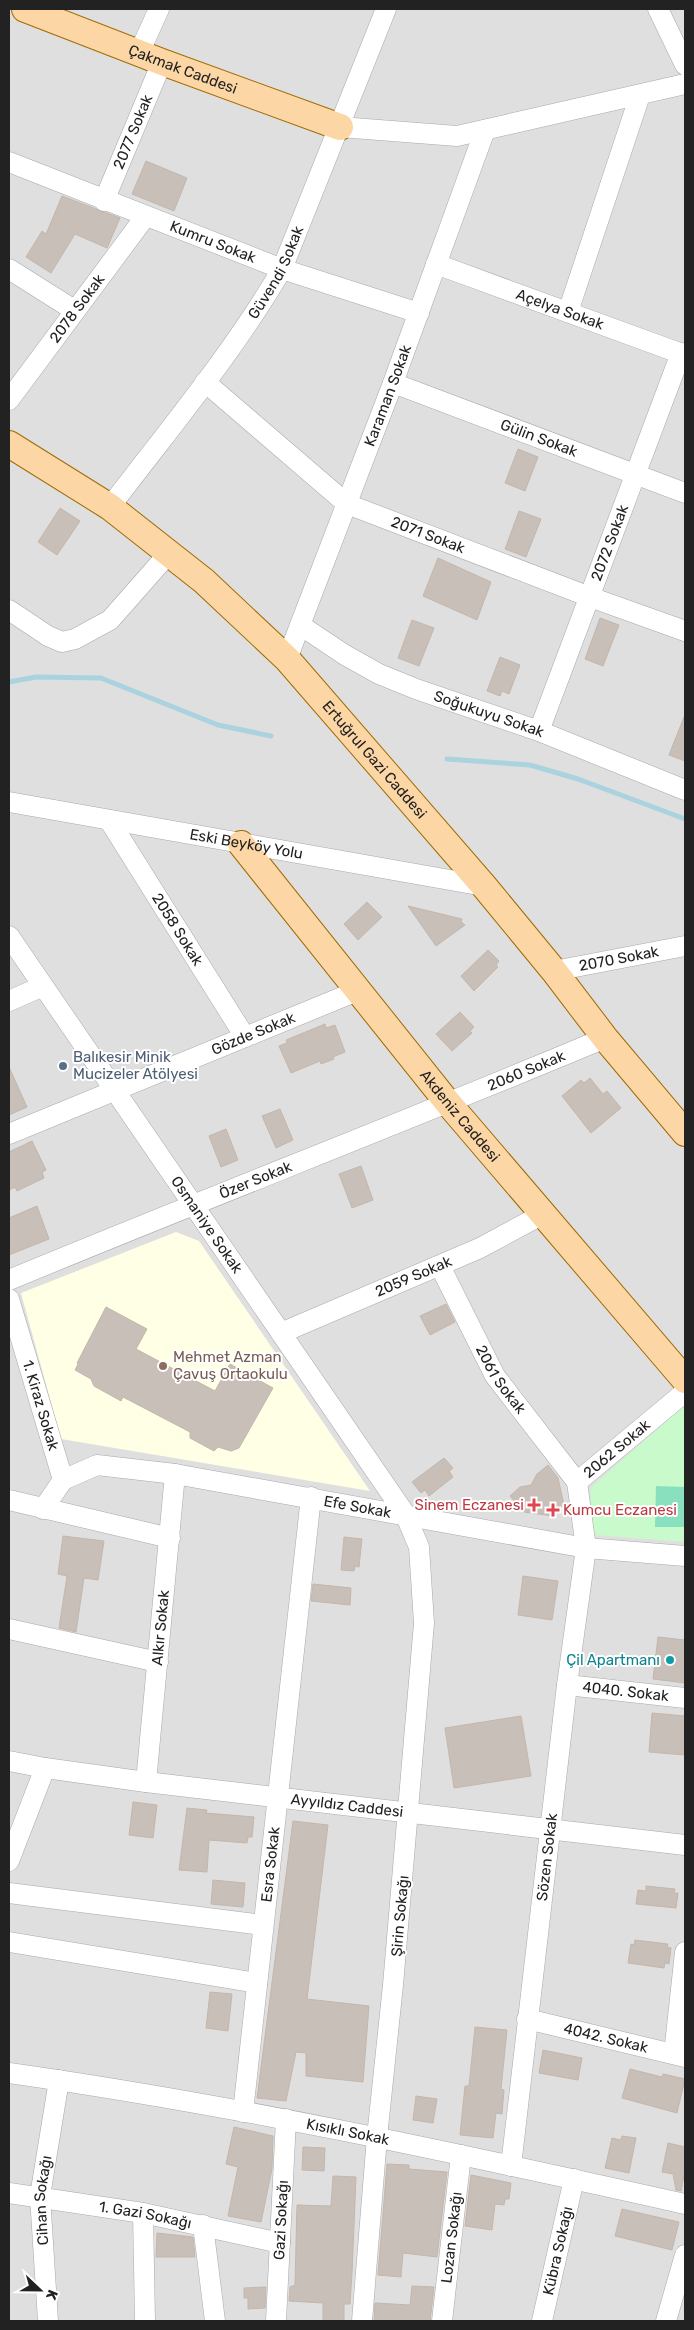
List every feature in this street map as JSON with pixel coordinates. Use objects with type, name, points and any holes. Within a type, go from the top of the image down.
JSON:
[{"type":"main road","name":"Çakmak Caddesi","points":[[25,9],[340,127]]},
{"type":"main road","name":"Ertuğrul Gazi Caddesi","points":[[9,444],[110,507],[204,581],[287,659],[484,886],[554,971],[605,1038],[685,1134]]},
{"type":"main road","name":"Akdeniz Caddesi","points":[[241,844],[448,1104],[685,1380]]},
{"type":"street","name":"2077 Sokak","points":[[104,201],[150,57],[159,9]]},
{"type":"street","name":"Güvendi Sokak","points":[[110,507],[206,382],[265,299],[282,269],[386,9]]},
{"type":"street","points":[[658,9],[685,65]]},
{"type":"street","points":[[340,127],[457,136],[685,84]]},
{"type":"street","points":[[568,312],[640,94]]},
{"type":"street","name":"Karaman Sokak","points":[[287,659],[393,383],[485,130]]},
{"type":"street","name":"Kumru Sokak","points":[[9,162],[104,201],[282,269],[419,312]]},
{"type":"street","name":"2078 Sokak","points":[[9,400],[74,310],[145,217]]},
{"type":"street","name":"Açelya Sokak","points":[[436,264],[683,354]]},
{"type":"street","points":[[9,270],[74,310]]},
{"type":"street","name":"2072 Sokak","points":[[539,731],[683,354]]},
{"type":"street","name":"2071 Sokak","points":[[206,382],[347,504],[590,597],[685,630]]},
{"type":"street","name":"Gülin Sokak","points":[[393,383],[685,494]]},
{"type":"street","points":[[9,610],[48,636],[62,642],[74,639],[110,620],[169,553]]},
{"type":"street","name":"Soğukuyu Sokak","points":[[300,625],[345,655],[379,674],[416,689],[539,731],[685,790]]},
{"type":"street","name":"Eski Beyköy Yolu","points":[[9,802],[484,886]]},
{"type":"street","name":"2058 Sokak","points":[[109,820],[245,1037]]},
{"type":"street","name":"Osmaniye Sokak","points":[[9,936],[405,1514]]},
{"type":"street","name":"2070 Sokak","points":[[554,971],[685,946]]},
{"type":"street","points":[[9,1000],[43,986]]},
{"type":"street","name":"Gözde Sokak","points":[[9,1134],[357,991]]},
{"type":"street","name":"2060 Sokak","points":[[448,1104],[605,1038]]},
{"type":"street","name":"Özer Sokak","points":[[9,1280],[192,1204],[448,1104]]},
{"type":"street","name":"2059 Sokak","points":[[281,1332],[498,1240],[544,1214]]},
{"type":"street","name":"2061 Sokak","points":[[440,1266],[495,1376],[577,1482]]},
{"type":"street","name":"1. Kiraz Sokak","points":[[9,1298],[62,1480]]},
{"type":"street","name":"2062 Sokak","points":[[586,1548],[577,1482],[685,1392]]},
{"type":"street","name":"Efe Sokak","points":[[62,1480],[97,1465],[175,1474],[586,1548],[685,1556]]},
{"type":"street","name":"Alkır Sokak","points":[[146,1782],[175,1474]]},
{"type":"street","points":[[43,1509],[62,1480]]},
{"type":"street","name":"Esra Sokak","points":[[243,2112],[311,1497]]},
{"type":"street","points":[[9,1500],[170,1538]]},
{"type":"street","name":"Şirin Sokağı","points":[[362,2321],[377,2137],[409,1813],[424,1623],[419,1547],[405,1514]]},
{"type":"street","name":"Sözen Sokak","points":[[510,2166],[567,1685],[586,1548]]},
{"type":"street","points":[[9,1629],[158,1662]]},
{"type":"street","name":"4040. Sokak","points":[[567,1685],[685,1698]]},
{"type":"street","name":"Ayyıldız Caddesi","points":[[9,1761],[146,1782],[685,1846]]},
{"type":"street","points":[[9,1861],[45,1768]]},
{"type":"street","points":[[9,1893],[263,1925]]},
{"type":"street","points":[[9,1942],[257,1983]]},
{"type":"street","points":[[680,2056],[685,1952]]},
{"type":"street","name":"4042. Sokak","points":[[528,2019],[680,2056]]},
{"type":"street","name":"Kısıklı Sokak","points":[[9,2073],[286,2119],[685,2204]]},
{"type":"street","name":"Cihan Sokağı","points":[[48,2321],[40,2196],[59,2080]]},
{"type":"street","name":"Gazi Sokağı","points":[[276,2321],[286,2119]]},
{"type":"street","name":"Lozan Sokağı","points":[[442,2321],[461,2155]]},
{"type":"street","name":"Kübra Sokağı","points":[[542,2321],[574,2179]]},
{"type":"street","name":"1. Gazi Sokağı","points":[[9,2193],[40,2196],[143,2213],[280,2243]]},
{"type":"street","points":[[143,2213],[145,2321]]},
{"type":"street","points":[[203,2226],[215,2321]]},
{"type":"street","points":[[666,2321],[685,2255]]},
{"type":"shaded area","points":[[9,9],[685,9],[685,2321],[9,2321]]},
{"type":"shaded area","name":"Mehmet Azman Çavuş Ortaokulu","points":[[176,1232],[199,1241],[370,1491],[61,1439],[21,1293]]},
{"type":"green space","points":[[685,1405],[685,1542],[595,1535],[593,1532],[590,1488]]},
{"type":"green space","points":[[656,1486],[685,1487],[685,1527],[655,1527]]},
{"type":"building","points":[[146,161],[187,178],[174,211],[132,194]]},
{"type":"building","points":[[62,196],[120,218],[107,248],[75,234],[51,273],[26,257],[42,231],[46,234]]},
{"type":"building","points":[[518,449],[538,457],[525,491],[505,483]]},
{"type":"building","points":[[60,508],[80,521],[57,555],[38,542]]},
{"type":"building","points":[[519,511],[541,519],[526,557],[505,549]]},
{"type":"building","points":[[438,558],[491,582],[477,620],[423,596]]},
{"type":"building","points":[[600,618],[619,625],[603,666],[585,659]]},
{"type":"building","points":[[412,620],[434,628],[419,666],[398,658]]},
{"type":"building","points":[[500,657],[520,665],[509,694],[502,691],[500,696],[487,691]]},
{"type":"building","points":[[685,718],[685,761],[669,755]]},
{"type":"building","points":[[367,902],[382,917],[358,940],[344,924]]},
{"type":"building","points":[[408,906],[462,919],[461,922],[465,925],[436,946]]},
{"type":"building","points":[[488,950],[499,961],[496,965],[498,967],[474,991],[461,976]]},
{"type":"building","points":[[460,1012],[474,1027],[470,1031],[472,1033],[452,1051],[436,1034]]},
{"type":"building","points":[[325,1024],[326,1028],[335,1025],[345,1052],[333,1057],[334,1059],[321,1064],[320,1061],[291,1073],[279,1046],[287,1043],[286,1040]]},
{"type":"building","points":[[9,1067],[27,1107],[9,1115]]},
{"type":"building","points":[[590,1078],[603,1094],[607,1091],[621,1108],[591,1133],[562,1096],[581,1080],[584,1083]]},
{"type":"building","points":[[280,1109],[293,1140],[276,1148],[262,1116]]},
{"type":"building","points":[[226,1129],[238,1160],[221,1167],[209,1136]]},
{"type":"building","points":[[32,1141],[46,1170],[42,1172],[44,1178],[17,1191],[15,1187],[9,1190],[9,1152]]},
{"type":"building","points":[[361,1166],[373,1200],[352,1208],[339,1174]]},
{"type":"building","points":[[37,1206],[49,1239],[9,1255],[9,1218]]},
{"type":"building","points":[[446,1304],[455,1322],[430,1335],[420,1316]]},
{"type":"building","points":[[106,1307],[147,1329],[136,1349],[215,1391],[230,1364],[273,1388],[239,1448],[231,1451],[218,1447],[214,1451],[190,1438],[190,1432],[123,1397],[121,1401],[94,1386],[91,1379],[75,1370]]},
{"type":"building","points":[[444,1458],[453,1468],[449,1471],[453,1477],[429,1496],[425,1490],[421,1493],[412,1482]]},
{"type":"building","points":[[548,1465],[558,1478],[564,1505],[553,1516],[524,1512],[510,1496],[520,1487],[531,1485],[537,1474]]},
{"type":"building","points":[[63,1536],[104,1541],[98,1580],[84,1578],[76,1632],[59,1628],[67,1576],[58,1574]]},
{"type":"building","points":[[344,1537],[362,1539],[359,1567],[355,1566],[354,1571],[341,1570]]},
{"type":"building","points":[[523,1576],[558,1581],[552,1620],[518,1615]]},
{"type":"building","points":[[313,1584],[351,1588],[350,1605],[311,1601]]},
{"type":"building","name":"Çil Apartmanı","points":[[658,1637],[685,1640],[685,1683],[653,1679]]},
{"type":"building","points":[[652,1713],[685,1716],[685,1755],[649,1752]]},
{"type":"building","points":[[521,1716],[531,1776],[454,1788],[445,1728]]},
{"type":"building","points":[[133,1802],[157,1805],[153,1838],[129,1835]]},
{"type":"building","points":[[187,1808],[207,1810],[206,1813],[254,1817],[252,1837],[248,1837],[247,1843],[209,1840],[207,1872],[179,1870]]},
{"type":"building","points":[[293,1821],[328,1825],[307,1999],[369,2006],[363,2082],[306,2076],[306,2053],[296,2052],[286,2101],[257,2098]]},
{"type":"building","points":[[213,1880],[245,1883],[243,1907],[211,1904]]},
{"type":"building","points":[[646,1886],[675,1889],[674,1893],[678,1893],[676,1908],[636,1904],[638,1890],[646,1891]]},
{"type":"building","points":[[635,1940],[668,1944],[667,1947],[671,1948],[669,1964],[665,1963],[664,1968],[628,1963],[631,1944],[634,1945]]},
{"type":"building","points":[[210,1992],[232,1994],[228,2031],[206,2028]]},
{"type":"building","points":[[475,2027],[507,2030],[501,2089],[504,2090],[502,2114],[496,2113],[493,2138],[460,2135],[465,2086],[469,2086]]},
{"type":"building","points":[[543,2050],[582,2058],[578,2080],[539,2073]]},
{"type":"building","points":[[630,2069],[662,2077],[663,2074],[685,2079],[677,2113],[622,2098]]},
{"type":"building","points":[[416,2096],[437,2099],[433,2123],[413,2120]]},
{"type":"building","points":[[234,2127],[273,2136],[272,2169],[261,2222],[228,2216],[238,2167],[226,2164]]},
{"type":"building","points":[[622,2136],[636,2138],[629,2173],[605,2168],[612,2138],[621,2140]]},
{"type":"building","points":[[668,2143],[685,2147],[685,2171],[681,2191],[676,2190],[673,2174],[662,2172]]},
{"type":"building","points":[[303,2147],[325,2148],[324,2171],[302,2170]]},
{"type":"building","points":[[387,2164],[409,2165],[409,2169],[447,2172],[437,2257],[403,2253],[401,2277],[378,2275]]},
{"type":"building","points":[[471,2175],[511,2183],[509,2199],[505,2199],[504,2205],[495,2204],[492,2230],[465,2226]]},
{"type":"building","points":[[333,2176],[356,2177],[350,2304],[344,2304],[344,2321],[323,2321],[323,2303],[289,2301],[290,2287],[295,2285],[297,2205],[331,2206]]},
{"type":"building","points":[[622,2209],[679,2222],[672,2250],[615,2236]]},
{"type":"building","points":[[157,2233],[193,2237],[195,2257],[156,2257]]},
{"type":"building","points":[[412,2286],[434,2287],[430,2321],[374,2321],[375,2303],[410,2305]]},
{"type":"building","points":[[266,2287],[265,2308],[248,2309],[248,2298],[244,2298],[244,2288]]},
{"type":"waterway","points":[[9,682],[36,677],[101,678],[218,725],[271,736]]},
{"type":"waterway","points":[[447,759],[530,765],[578,779],[685,819]]},
{"type":"place","name":"Balıkesir Minik Mucizeler Atölyesi","points":[[63,1066]]},
{"type":"place","name":"Mehmet Azman Çavuş Ortaokulu","points":[[163,1366]]},
{"type":"place","name":"Sinem Eczanesi","points":[[534,1505]]},
{"type":"place","name":"Kumcu Eczanesi","points":[[553,1510]]},
{"type":"place","name":"Çil Apartmanı","points":[[670,1660]]}]
